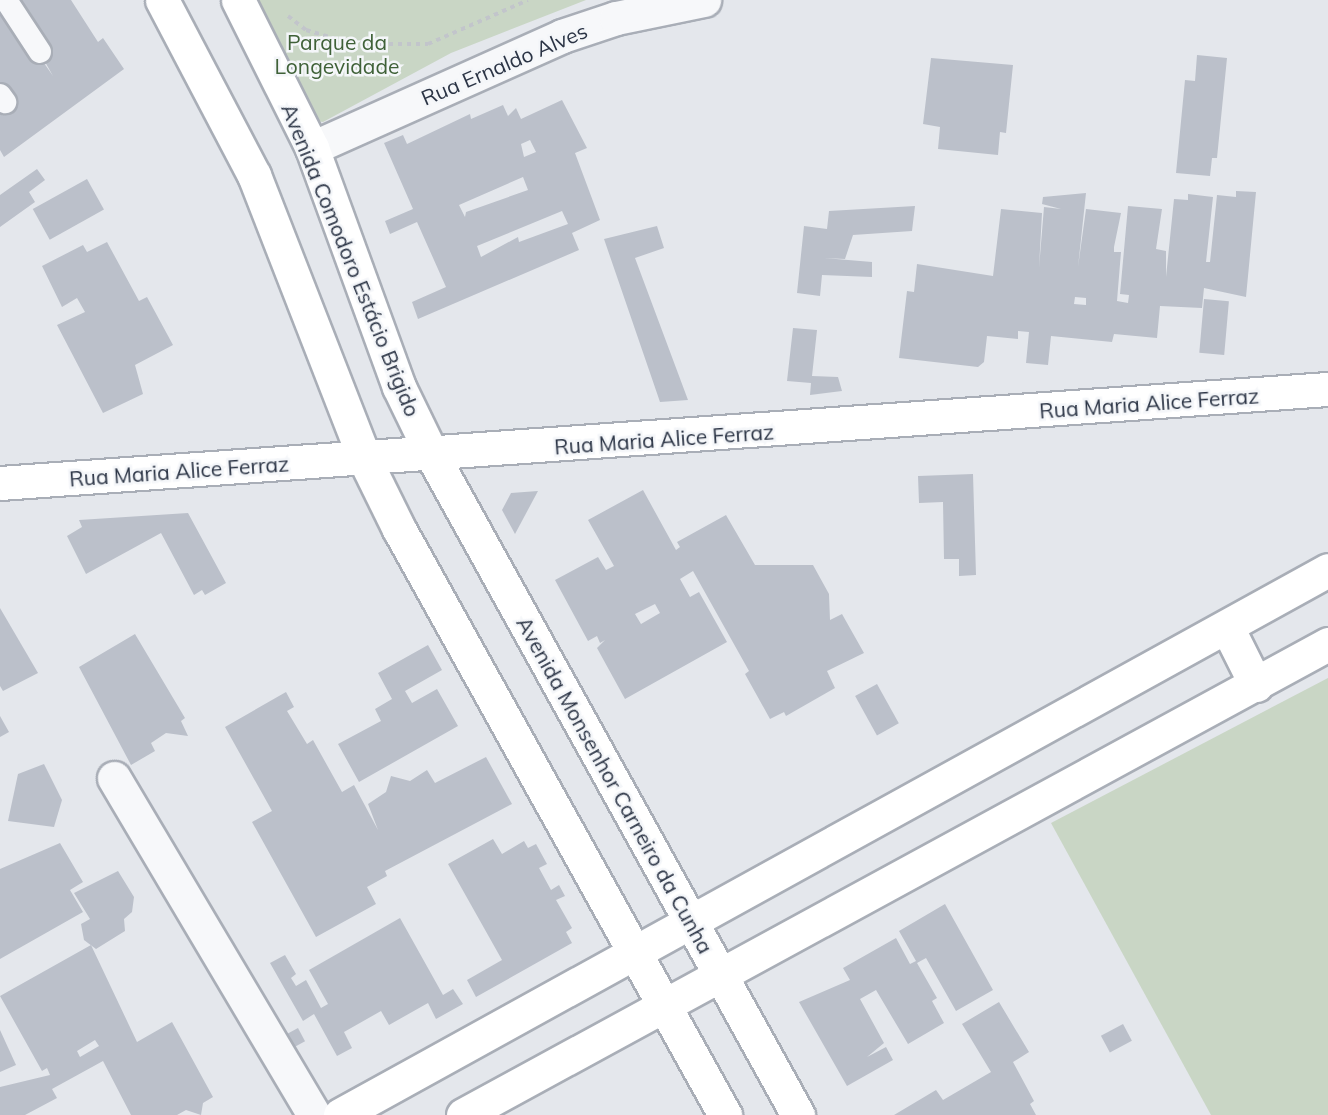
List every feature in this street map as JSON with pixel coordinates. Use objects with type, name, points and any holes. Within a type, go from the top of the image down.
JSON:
[{"type":"street","points":[[162,0],[254,175],[365,460],[725,1115]]},
{"type":"street","name":"Avenida Comodoro Estácio Brigido","points":[[238,0],[312,148],[399,387],[432,455]]},
{"type":"street","name":"Rua Ernaldo Alves","points":[[312,148],[562,36],[616,18],[704,0]]},
{"type":"street","name":"Rua Maria Alice Ferraz","points":[[0,483],[365,460],[1328,389]]},
{"type":"street","name":"Avenida Monsenhor Carneiro da Cunha","points":[[432,455],[798,1115]]},
{"type":"street","points":[[340,1115],[1328,570]]},
{"type":"street","points":[[1227,627],[1256,685]]},
{"type":"street","points":[[463,1115],[1328,644]]},
{"type":"street","points":[[114,778],[314,1115]]},
{"type":"lane","points":[[6,0],[40,52]]},
{"type":"path","points":[[279,9],[306,30],[353,44],[428,44],[528,0]]},
{"type":"green space","name":"Parque da Longevidade","points":[[246,0],[586,0],[451,53],[323,122],[316,121]]},
{"type":"green space","points":[[1328,678],[1328,1115],[1211,1115],[1051,823]]},
{"type":"building","points":[[0,0],[53,76],[10,0],[71,0],[98,42],[103,38],[124,69],[4,157],[0,150]]},
{"type":"building","points":[[1197,55],[1227,58],[1217,158],[1212,158],[1210,176],[1176,173],[1185,80],[1195,81]]},
{"type":"building","points":[[931,58],[1013,65],[1006,133],[1000,132],[998,155],[938,149],[940,127],[923,124]]},
{"type":"building","points":[[562,100],[587,148],[575,153],[600,220],[572,233],[579,250],[418,319],[412,302],[446,287],[417,222],[390,234],[385,221],[413,209],[384,143],[403,135],[407,144],[470,114],[471,119],[503,105],[508,116],[516,108],[521,119]],"holes":[[[530,140],[536,152],[524,157],[521,144]],[[523,177],[528,190],[466,212],[465,217],[459,205]],[[562,211],[568,224],[519,242],[518,237],[481,257],[477,246]]]},
{"type":"building","points":[[37,169],[45,180],[29,192],[35,202],[0,227],[0,195]]},
{"type":"building","points":[[87,179],[104,210],[50,240],[33,209]]},
{"type":"building","points":[[1236,191],[1256,192],[1246,297],[1204,288],[1202,308],[1160,306],[1157,338],[1114,334],[1112,342],[1051,336],[1048,365],[1026,363],[1029,332],[1018,331],[1018,339],[987,336],[984,362],[978,367],[899,358],[907,291],[914,292],[917,264],[993,276],[1001,209],[1042,213],[1039,268],[1044,207],[1061,209],[1042,204],[1043,197],[1086,193],[1078,267],[1086,209],[1121,213],[1114,247],[1114,252],[1121,252],[1117,301],[1128,303],[1129,295],[1120,294],[1128,206],[1162,209],[1156,249],[1166,251],[1166,277],[1174,199],[1188,200],[1188,194],[1213,197],[1206,262],[1210,262],[1217,195],[1236,197]],"holes":[[[1075,297],[1086,298],[1086,305],[1074,304]]]},
{"type":"building","points":[[915,206],[912,231],[853,235],[845,259],[824,258],[872,262],[872,277],[822,275],[820,296],[797,293],[804,226],[827,229],[829,211]]},
{"type":"building","points":[[657,226],[664,248],[635,258],[688,400],[660,402],[604,239]]},
{"type":"building","points":[[107,242],[139,301],[147,297],[173,345],[135,365],[143,394],[103,413],[57,325],[85,312],[77,298],[62,307],[42,266],[83,245],[87,252]]},
{"type":"building","points":[[1204,299],[1229,301],[1224,355],[1199,353]]},
{"type":"building","points":[[793,328],[817,330],[812,376],[838,377],[842,391],[810,395],[811,383],[787,381]]},
{"type":"building","points":[[973,474],[976,575],[959,576],[959,559],[944,559],[943,502],[919,503],[918,476]]},
{"type":"building","points":[[643,490],[676,550],[680,547],[677,542],[726,515],[755,565],[813,565],[829,594],[830,620],[842,614],[864,653],[827,671],[835,688],[786,716],[784,712],[770,719],[745,674],[749,671],[693,571],[680,579],[690,597],[699,592],[727,642],[625,699],[597,648],[605,640],[600,643],[597,636],[588,641],[555,580],[598,557],[606,570],[614,566],[588,520]],"holes":[[[655,604],[660,613],[641,624],[635,614]]]},
{"type":"building","points":[[538,491],[515,534],[502,510],[511,493]]},
{"type":"building","points":[[188,513],[226,583],[205,595],[202,590],[194,595],[161,533],[86,574],[67,536],[82,527],[79,520]]},
{"type":"building","points":[[0,608],[38,673],[3,691],[0,686]]},
{"type":"building","points":[[135,634],[185,718],[181,721],[188,736],[166,733],[151,743],[155,751],[131,765],[79,667]]},
{"type":"building","points":[[428,645],[442,670],[405,691],[412,703],[437,689],[458,726],[359,782],[338,744],[381,721],[375,709],[392,699],[378,673]]},
{"type":"building","points":[[877,684],[899,723],[877,735],[855,696]]},
{"type":"building","points":[[286,692],[294,707],[287,711],[307,744],[313,740],[342,792],[354,785],[378,830],[368,804],[386,792],[391,776],[410,781],[427,770],[435,783],[486,757],[512,804],[385,871],[387,876],[367,887],[376,904],[316,937],[252,822],[272,811],[225,727]]},
{"type":"building","points":[[0,716],[9,732],[0,737]]},
{"type":"building","points":[[44,764],[62,800],[54,827],[8,821],[18,774]]},
{"type":"building","points":[[493,839],[502,854],[524,841],[528,848],[536,844],[547,864],[539,868],[551,890],[559,885],[565,896],[556,900],[572,928],[566,932],[572,943],[476,997],[467,980],[502,960],[448,864]]},
{"type":"building","points":[[60,843],[83,882],[70,890],[83,912],[0,959],[0,869]]},
{"type":"building","points":[[118,871],[134,897],[132,912],[124,919],[125,931],[96,949],[84,940],[81,924],[90,919],[74,893]]},
{"type":"building","points":[[945,904],[993,990],[956,1011],[926,958],[917,963],[937,998],[932,1001],[944,1023],[908,1044],[876,990],[860,999],[884,1043],[867,1057],[886,1047],[893,1060],[847,1086],[799,1002],[850,980],[843,968],[896,938],[910,964],[916,961],[899,931]]},
{"type":"building","points":[[400,918],[443,995],[453,989],[463,1004],[436,1019],[428,1003],[389,1025],[381,1011],[344,1032],[352,1048],[337,1056],[314,1014],[303,1021],[270,963],[285,955],[296,974],[291,978],[296,986],[306,980],[321,1008],[328,1004],[309,970]]},
{"type":"building","points":[[91,945],[137,1042],[172,1022],[213,1097],[203,1103],[201,1115],[186,1110],[177,1115],[131,1115],[103,1061],[52,1089],[57,1098],[25,1115],[0,1115],[0,1087],[50,1075],[47,1068],[42,1071],[0,996]],"holes":[[[95,1040],[99,1046],[80,1057],[77,1051]]]},
{"type":"building","points":[[999,1002],[1029,1052],[1013,1062],[1034,1101],[1030,1104],[1036,1115],[894,1115],[936,1090],[943,1100],[991,1072],[962,1024]]},
{"type":"building","points":[[1123,1024],[1132,1041],[1110,1053],[1101,1036]]},
{"type":"building","points":[[298,1028],[305,1041],[294,1047],[287,1034]]},
{"type":"building","points":[[0,1030],[16,1065],[0,1072]]}]
